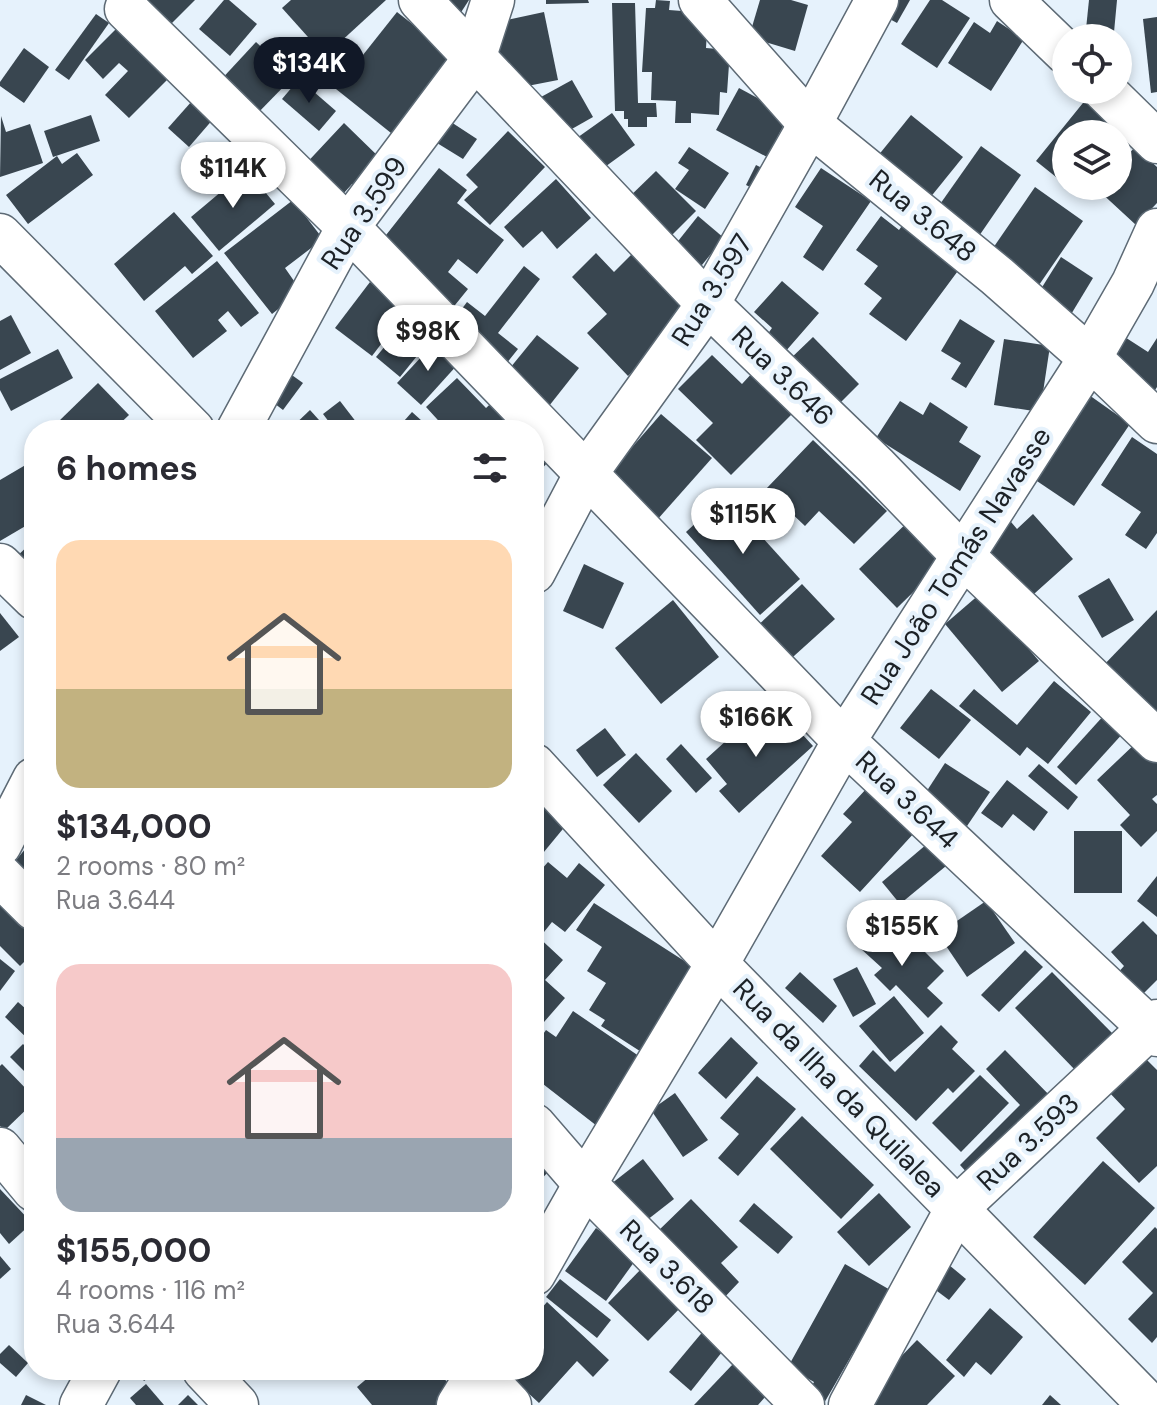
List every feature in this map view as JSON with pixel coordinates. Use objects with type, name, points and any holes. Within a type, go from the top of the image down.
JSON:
[{"type":"street","name":"Rua 3.646","points":[[420,0],[708,304],[876,466],[962,555],[1157,741]]},
{"type":"street","name":"Rua 3.599","points":[[243,420],[348,227],[474,59],[493,0]]},
{"type":"street","name":"Rua 3.648","points":[[700,0],[810,124],[997,276],[1157,422]]},
{"type":"street","name":"Rua 3.597","points":[[544,553],[585,475],[708,304],[877,0]]},
{"type":"street","points":[[1011,0],[1052,40]]},
{"type":"street","name":"Rua 3.644","points":[[126,9],[348,227],[532,420]]},
{"type":"street","points":[[1118,104],[1157,142]]},
{"type":"street","name":"Rua João Tomás Navasse","points":[[544,1256],[717,964],[844,741],[1090,358],[1133,283],[1157,230]]},
{"type":"street","points":[[0,235],[183,420]]},
{"type":"street","name":"Rua 3.644","points":[[544,432],[844,741],[1155,1028]]},
{"type":"street","points":[[0,565],[24,588]]},
{"type":"street","name":"Rua da Ilha da Quilalea","points":[[544,776],[717,964],[1149,1405]]},
{"type":"street","points":[[0,845],[24,798]]},
{"type":"street","points":[[0,875],[24,899]]},
{"type":"street","name":"Rua 3.593","points":[[850,1405],[957,1208],[1155,1028]]},
{"type":"street","name":"Rua 3.618","points":[[544,1137],[585,1184],[803,1405]]},
{"type":"street","points":[[0,1149],[24,1178]]},
{"type":"street","points":[[81,1405],[95,1380]]},
{"type":"street","points":[[213,1380],[237,1405]]},
{"type":"street","points":[[474,1380],[510,1405]]},
{"type":"building","points":[[142,0],[195,0],[169,26]]},
{"type":"building","points":[[224,0],[229,0],[257,24],[230,56],[199,29]]},
{"type":"building","points":[[291,0],[386,0],[325,56],[282,8]]},
{"type":"building","points":[[434,0],[469,0],[458,17]]},
{"type":"building","points":[[546,0],[588,0],[589,3],[546,4]]},
{"type":"building","points":[[656,0],[670,1],[669,10],[708,13],[706,48],[730,50],[727,93],[720,92],[719,115],[691,113],[691,123],[675,123],[676,101],[651,100],[652,72],[642,72],[646,8],[655,8]]},
{"type":"building","points":[[760,0],[791,0],[808,5],[795,51],[749,37]]},
{"type":"building","points":[[880,0],[910,0],[897,23],[875,11]]},
{"type":"building","points":[[930,0],[942,0],[970,18],[937,68],[901,44]]},
{"type":"building","points":[[1089,0],[1117,0],[1115,24],[1087,24]]},
{"type":"building","points":[[612,3],[635,3],[638,103],[656,103],[657,117],[647,117],[647,127],[628,127],[624,111],[615,111]]},
{"type":"building","points":[[397,12],[457,59],[396,137],[336,89]]},
{"type":"building","points":[[544,12],[558,80],[507,90],[493,23]]},
{"type":"building","points":[[96,14],[109,23],[69,80],[55,70]]},
{"type":"building","points":[[1157,17],[1157,92],[1151,93],[1143,19]]},
{"type":"building","points":[[997,21],[1024,39],[991,91],[948,63],[974,22],[990,33]]},
{"type":"building","points":[[116,29],[167,80],[129,118],[105,95],[128,71],[119,63],[103,79],[85,60]]},
{"type":"building","points":[[256,42],[293,77],[253,118],[217,84]]},
{"type":"building","points":[[24,48],[49,67],[24,103],[0,86],[0,82]]},
{"type":"building","points":[[299,79],[336,111],[319,131],[282,99]]},
{"type":"building","points":[[572,80],[593,117],[563,134],[541,97]]},
{"type":"building","points":[[739,88],[789,115],[767,157],[716,130]]},
{"type":"building","points":[[200,92],[221,110],[189,147],[168,128]]},
{"type":"building","points":[[1082,104],[1105,104],[1125,120],[1069,120]]},
{"type":"building","points":[[612,113],[635,145],[598,172],[574,140]]},
{"type":"building","points":[[91,115],[100,141],[53,157],[44,131]]},
{"type":"building","points":[[911,115],[963,157],[925,204],[873,162]]},
{"type":"building","points":[[1,116],[6,132],[30,124],[43,163],[0,177]]},
{"type":"building","points":[[451,122],[477,139],[463,159],[437,143]]},
{"type":"building","points":[[344,123],[383,161],[357,188],[352,184],[335,203],[300,170]]},
{"type":"building","points":[[508,131],[545,167],[490,225],[464,200],[478,187],[466,175]]},
{"type":"building","points":[[1052,141],[1052,174],[1036,161]]},
{"type":"building","points":[[981,146],[1021,175],[979,236],[938,207]]},
{"type":"building","points":[[689,147],[729,173],[705,209],[675,189],[689,170],[678,163]]},
{"type":"building","points":[[1135,147],[1157,167],[1157,203],[1136,225],[1109,200],[1132,200],[1132,150]]},
{"type":"building","points":[[77,153],[93,175],[28,224],[6,195],[57,156],[62,164]]},
{"type":"building","points":[[756,165],[774,174],[764,194],[746,185]]},
{"type":"building","points":[[439,168],[467,190],[457,203],[504,240],[477,274],[458,259],[448,272],[468,289],[451,310],[375,249]]},
{"type":"building","points":[[821,168],[871,201],[823,271],[803,257],[823,226],[795,207]]},
{"type":"building","points":[[247,170],[275,204],[219,251],[191,217]]},
{"type":"building","points":[[656,171],[696,211],[664,243],[624,202]]},
{"type":"building","points":[[556,179],[591,218],[557,249],[542,231],[523,248],[504,227]]},
{"type":"building","points":[[1035,187],[1083,221],[1039,285],[991,251]]},
{"type":"building","points":[[293,200],[323,239],[285,268],[301,291],[272,314],[224,253]]},
{"type":"building","points":[[174,212],[213,256],[192,274],[185,266],[144,301],[114,264]]},
{"type":"building","points":[[698,216],[724,238],[697,271],[671,250]]},
{"type":"building","points":[[881,216],[899,230],[908,217],[966,260],[906,341],[869,314],[882,298],[864,284],[878,266],[856,250]]},
{"type":"building","points":[[638,248],[697,310],[628,376],[587,333],[607,314],[572,277],[596,253],[614,272]]},
{"type":"building","points":[[1061,257],[1093,278],[1067,321],[1034,300]]},
{"type":"building","points":[[217,261],[259,313],[241,327],[228,311],[218,320],[227,331],[193,358],[155,311]]},
{"type":"building","points":[[524,266],[540,279],[498,333],[518,349],[506,364],[452,322],[467,302],[485,316]]},
{"type":"building","points":[[782,281],[819,313],[785,352],[767,335],[772,328],[754,312]]},
{"type":"building","points":[[370,282],[407,310],[372,356],[335,328]]},
{"type":"building","points":[[11,315],[31,353],[0,370],[0,321]]},
{"type":"building","points":[[410,316],[434,335],[400,377],[376,357]]},
{"type":"building","points":[[960,319],[995,341],[966,388],[951,379],[961,363],[941,351]]},
{"type":"building","points":[[1117,332],[1148,352],[1157,338],[1157,387],[1146,404],[1101,357]]},
{"type":"building","points":[[537,335],[579,368],[549,406],[506,373]]},
{"type":"building","points":[[813,337],[859,384],[835,408],[788,361]]},
{"type":"building","points":[[1004,339],[1050,346],[1040,412],[994,405]]},
{"type":"building","points":[[436,341],[459,363],[421,405],[397,383]]},
{"type":"building","points":[[58,349],[73,378],[11,411],[0,390],[0,379]]},
{"type":"building","points":[[712,355],[742,384],[754,371],[794,412],[731,475],[696,440],[713,423],[678,389]]},
{"type":"building","points":[[282,368],[303,383],[283,410],[262,394]]},
{"type":"building","points":[[457,378],[486,408],[501,394],[521,416],[517,420],[438,420],[426,407]]},
{"type":"building","points":[[98,383],[129,415],[124,420],[60,420]]},
{"type":"building","points":[[1082,390],[1130,424],[1074,506],[1025,473]]},
{"type":"building","points":[[340,401],[355,420],[328,420],[323,414]]},
{"type":"building","points":[[900,401],[923,415],[930,402],[968,427],[959,442],[981,456],[960,491],[876,438]]},
{"type":"building","points":[[310,410],[319,420],[300,420]]},
{"type":"building","points":[[412,412],[421,420],[405,420]]},
{"type":"building","points":[[661,414],[712,458],[657,520],[607,476]]},
{"type":"building","points":[[1132,437],[1157,454],[1157,533],[1146,549],[1125,535],[1141,512],[1101,485]]},
{"type":"building","points":[[813,440],[887,511],[854,544],[819,511],[805,526],[766,489]]},
{"type":"building","points":[[544,449],[553,456],[544,466]]},
{"type":"building","points":[[24,466],[24,527],[0,541],[0,480]]},
{"type":"building","points":[[725,496],[800,579],[760,615],[686,532]]},
{"type":"building","points":[[1033,514],[1073,559],[1025,602],[981,552],[1006,516],[1017,529]]},
{"type":"building","points":[[915,515],[942,564],[897,608],[859,569]]},
{"type":"building","points":[[24,550],[24,574],[12,561]]},
{"type":"building","points":[[584,564],[624,583],[603,629],[563,611]]},
{"type":"building","points":[[1109,578],[1134,620],[1102,638],[1078,596]]},
{"type":"building","points":[[802,584],[835,619],[784,665],[753,630]]},
{"type":"building","points":[[981,593],[1039,661],[1002,692],[945,624]]},
{"type":"building","points":[[673,600],[719,657],[661,704],[615,648]]},
{"type":"building","points":[[1157,610],[1157,725],[1099,670]]},
{"type":"building","points":[[0,613],[19,637],[0,651]]},
{"type":"building","points":[[1054,681],[1091,712],[1048,764],[1027,747],[1020,756],[959,706],[974,689],[1017,725]]},
{"type":"building","points":[[931,689],[971,720],[939,759],[900,728]]},
{"type":"building","points":[[760,710],[780,732],[791,722],[813,746],[739,813],[719,791],[727,784],[706,759]]},
{"type":"building","points":[[1106,713],[1125,731],[1076,785],[1057,767]]},
{"type":"building","points":[[605,728],[626,755],[597,777],[576,750]]},
{"type":"building","points":[[1138,741],[1157,762],[1157,795],[1152,799],[1157,804],[1157,831],[1141,847],[1120,825],[1130,815],[1097,780]]},
{"type":"building","points":[[681,744],[712,778],[696,793],[666,759]]},
{"type":"building","points":[[636,753],[672,791],[639,823],[603,785]]},
{"type":"building","points":[[945,763],[990,792],[963,832],[919,803]]},
{"type":"building","points":[[1039,764],[1078,797],[1068,810],[1028,776]]},
{"type":"building","points":[[1007,780],[1048,812],[1034,831],[1013,814],[1002,828],[981,813]]},
{"type":"building","points":[[867,788],[915,832],[860,892],[821,856],[852,822],[843,814]]},
{"type":"building","points":[[544,805],[567,824],[544,852]]},
{"type":"building","points":[[1074,831],[1122,831],[1122,893],[1074,893]]},
{"type":"building","points":[[927,844],[946,866],[900,904],[882,882]]},
{"type":"building","points":[[24,850],[24,873],[13,864]]},
{"type":"building","points":[[548,862],[567,878],[579,863],[605,885],[565,932],[552,922],[544,932],[544,867]]},
{"type":"building","points":[[1157,876],[1157,917],[1137,901]]},
{"type":"building","points":[[986,901],[1015,943],[967,977],[938,934]]},
{"type":"building","points":[[0,903],[24,926],[24,962],[20,966],[0,946]]},
{"type":"building","points":[[594,903],[700,971],[646,1055],[601,1026],[605,1020],[589,1010],[606,983],[587,971],[602,947],[576,930]]},
{"type":"building","points":[[859,915],[903,958],[917,944],[944,971],[927,988],[943,1003],[928,1018],[896,985],[890,991],[874,975],[882,968],[860,948],[866,942],[849,925]]},
{"type":"building","points":[[1143,921],[1157,935],[1157,980],[1139,998],[1116,975],[1124,966],[1111,952]]},
{"type":"building","points":[[544,942],[563,960],[545,980],[565,998],[544,1022]]},
{"type":"building","points":[[1025,950],[1043,967],[999,1012],[981,995]]},
{"type":"building","points":[[0,959],[15,971],[0,991]]},
{"type":"building","points":[[857,967],[876,1004],[853,1017],[833,979]]},
{"type":"building","points":[[800,972],[837,1006],[823,1023],[785,988]]},
{"type":"building","points":[[1052,972],[1114,1035],[1077,1072],[1015,1008]]},
{"type":"building","points":[[894,996],[924,1033],[890,1062],[859,1026]]},
{"type":"building","points":[[18,1002],[24,1007],[24,1035],[5,1017]]},
{"type":"building","points":[[573,1011],[652,1065],[606,1133],[544,1085],[544,1033],[546,1030],[556,1037]]},
{"type":"building","points":[[941,1025],[958,1042],[952,1049],[975,1071],[953,1093],[948,1088],[916,1121],[859,1066],[873,1050],[895,1072]]},
{"type":"building","points":[[731,1037],[758,1063],[726,1099],[698,1073]]},
{"type":"building","points":[[24,1045],[24,1071],[10,1057]]},
{"type":"building","points":[[1005,1050],[1059,1105],[978,1185],[960,1165],[1020,1105],[986,1069]]},
{"type":"building","points":[[1143,1056],[1157,1070],[1157,1166],[1139,1183],[1096,1138],[1125,1109],[1107,1090]]},
{"type":"building","points":[[2,1064],[24,1087],[24,1112],[5,1130],[0,1126]]},
{"type":"building","points":[[980,1075],[1009,1103],[961,1152],[932,1123]]},
{"type":"building","points":[[757,1076],[796,1109],[738,1176],[718,1158],[739,1134],[720,1118]]},
{"type":"building","points":[[675,1093],[708,1140],[683,1157],[651,1110]]},
{"type":"building","points":[[802,1116],[874,1185],[841,1219],[770,1149]]},
{"type":"building","points":[[643,1159],[674,1199],[642,1224],[611,1184]]},
{"type":"building","points":[[1103,1161],[1155,1208],[1085,1285],[1033,1237]]},
{"type":"building","points":[[0,1189],[24,1214],[24,1230],[9,1244],[0,1233]]},
{"type":"building","points":[[879,1193],[911,1227],[869,1266],[837,1232]]},
{"type":"building","points":[[691,1199],[738,1247],[721,1263],[739,1282],[722,1300],[656,1233]]},
{"type":"building","points":[[754,1203],[793,1237],[778,1254],[739,1221]]},
{"type":"building","points":[[1155,1227],[1157,1337],[1152,1343],[1128,1319],[1153,1293],[1122,1262]]},
{"type":"building","points":[[596,1228],[637,1258],[606,1301],[565,1271]]},
{"type":"building","points":[[0,1256],[11,1269],[0,1279]]},
{"type":"building","points":[[943,1260],[966,1279],[949,1300],[925,1282]]},
{"type":"building","points":[[845,1264],[899,1295],[865,1356],[854,1351],[823,1405],[805,1398],[814,1382],[788,1367]]},
{"type":"building","points":[[644,1266],[684,1304],[648,1341],[608,1303]]},
{"type":"building","points":[[560,1279],[611,1320],[597,1338],[546,1297]]},
{"type":"building","points":[[547,1302],[609,1360],[593,1377],[577,1361],[539,1403],[514,1380],[544,1380],[544,1305]]},
{"type":"building","points":[[990,1308],[1023,1337],[991,1375],[976,1362],[964,1377],[946,1360]]},
{"type":"building","points":[[705,1329],[726,1347],[691,1391],[669,1372]]},
{"type":"building","points":[[917,1340],[955,1376],[927,1405],[872,1405],[863,1396]]},
{"type":"building","points":[[9,1345],[24,1359],[24,1368],[16,1377],[0,1363],[0,1354]]},
{"type":"building","points":[[733,1364],[766,1396],[758,1405],[694,1405]]},
{"type":"building","points":[[365,1380],[445,1380],[458,1395],[446,1405],[372,1405],[357,1387]]},
{"type":"building","points":[[146,1384],[164,1405],[136,1405],[130,1398]]},
{"type":"building","points":[[26,1395],[46,1405],[21,1405]]},
{"type":"building","points":[[188,1395],[198,1405],[178,1405]]},
{"type":"building","points":[[1050,1395],[1061,1405],[1042,1405]]}]
